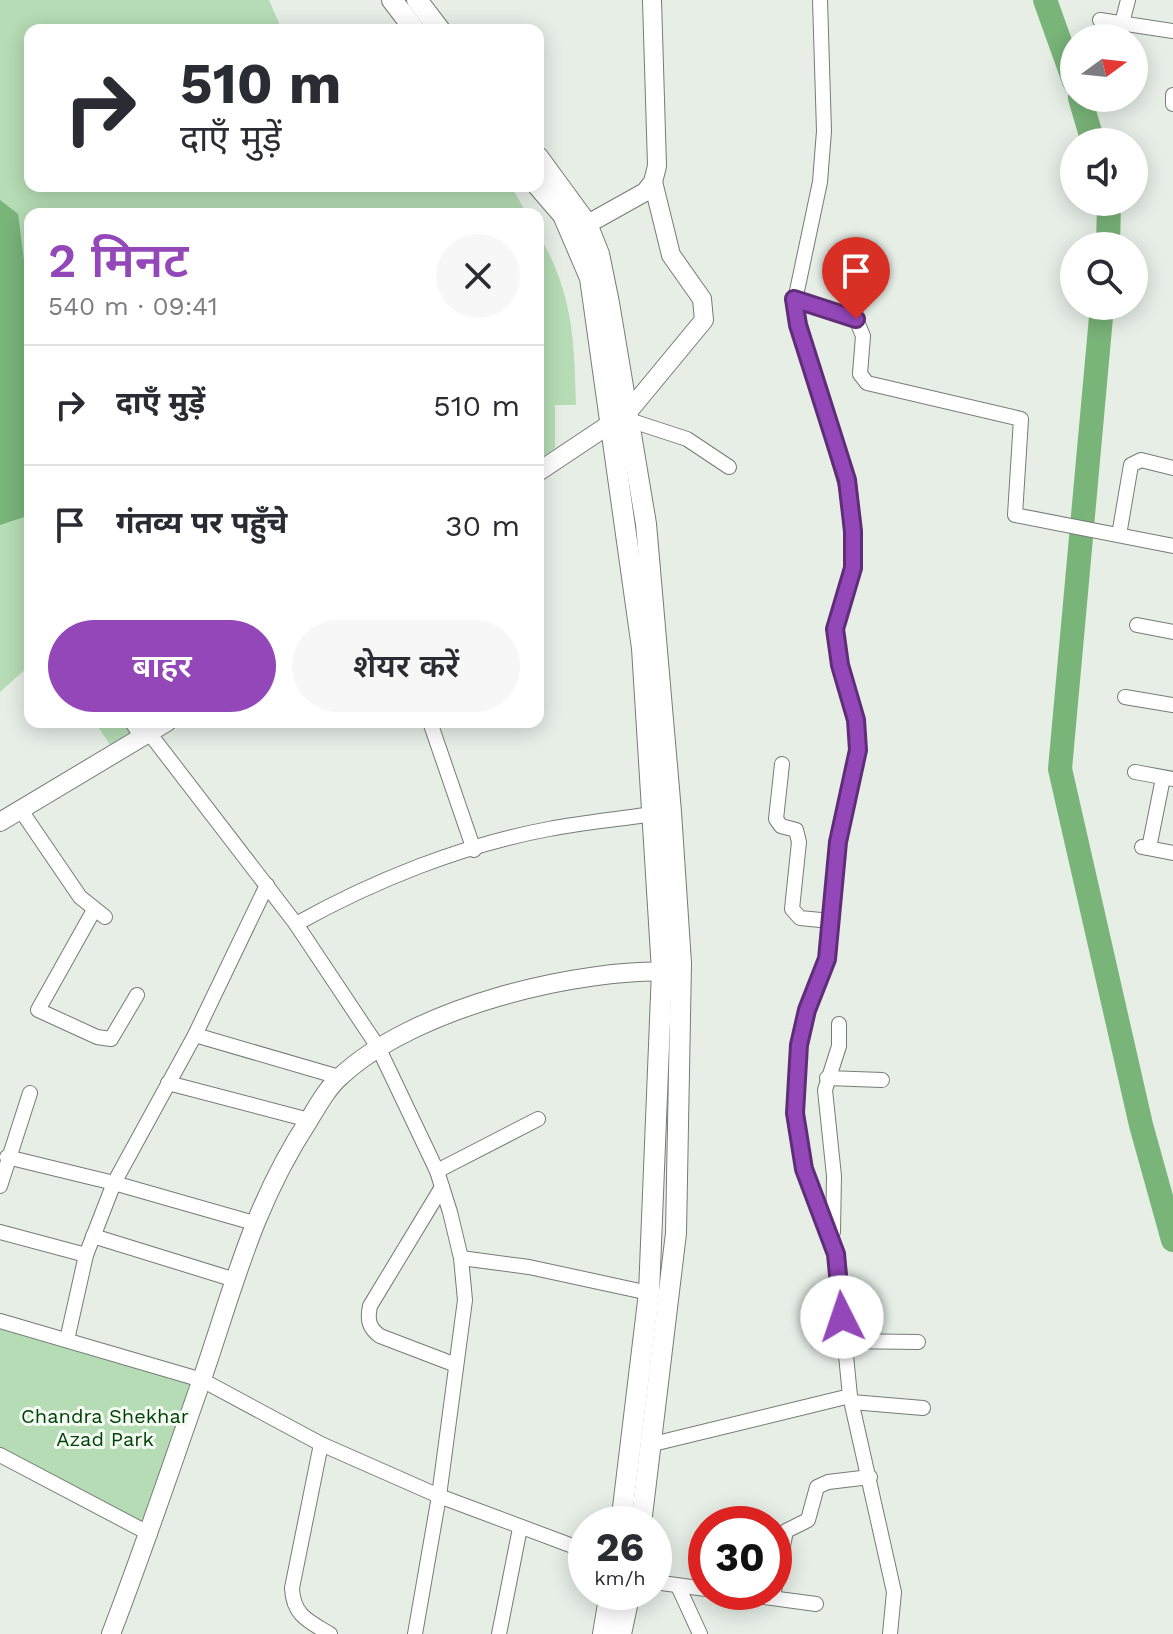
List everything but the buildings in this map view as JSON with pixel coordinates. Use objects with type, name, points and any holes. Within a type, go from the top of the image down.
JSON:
[{"type":"main road","points":[[392,0],[410,24]]},
{"type":"main road","points":[[417,0],[435,24]]},
{"type":"main road","points":[[544,168],[579,229],[623,418],[642,648],[662,813],[672,972],[676,1246],[644,1506]]},
{"type":"main road","points":[[543,192],[579,229]]},
{"type":"main road","points":[[623,1506],[649,1293],[672,972]]},
{"type":"main road","points":[[603,1634],[607,1610]]},
{"type":"main road","points":[[621,1634],[626,1610]]},
{"type":"street","points":[[579,229],[645,192],[653,182],[657,166],[652,0]]},
{"type":"street","points":[[820,0],[824,105],[820,182],[794,299],[798,325],[847,480],[853,531],[853,568],[835,629],[840,665],[856,720],[858,750],[838,842],[824,971],[803,1026],[795,1113],[804,1169],[833,1241]]},
{"type":"street","points":[[1122,23],[1128,0]]},
{"type":"street","points":[[1100,20],[1173,31]]},
{"type":"street","points":[[1173,95],[1173,104]]},
{"type":"street","points":[[544,468],[623,418],[700,328],[705,311],[702,299],[671,255],[653,182]]},
{"type":"street","points":[[794,299],[856,319],[863,336],[860,374],[867,383],[1021,419],[1023,429],[1013,502],[1015,515],[1173,546]]},
{"type":"street","points":[[623,418],[687,439],[729,467]]},
{"type":"street","points":[[1119,535],[1131,465],[1141,460],[1173,468]]},
{"type":"street","points":[[1137,625],[1173,632]]},
{"type":"street","points":[[1125,697],[1173,705]]},
{"type":"street","points":[[432,728],[474,850]]},
{"type":"street","points":[[0,822],[141,731],[267,885],[378,1047],[437,1171],[461,1258],[465,1300],[439,1496],[415,1634]]},
{"type":"street","points":[[782,764],[776,819],[781,826],[796,830],[799,842],[792,909],[800,918],[831,921]]},
{"type":"street","points":[[1135,772],[1168,779],[1145,848],[1173,853]]},
{"type":"street","points":[[20,809],[80,897],[100,914],[38,1010],[97,1037],[111,1039],[137,995]]},
{"type":"street","points":[[296,924],[355,891],[474,850],[547,829],[662,813]]},
{"type":"street","points":[[67,1340],[86,1255],[114,1183],[195,1035],[267,885]]},
{"type":"street","points":[[111,1634],[150,1534],[232,1279],[254,1223],[285,1156],[339,1077],[378,1047],[457,1009],[567,982],[672,972]]},
{"type":"street","points":[[839,1024],[839,1046],[827,1078],[834,1176],[833,1241],[851,1399],[894,1592],[890,1634]]},
{"type":"street","points":[[195,1035],[339,1077]]},
{"type":"street","points":[[827,1078],[882,1080]]},
{"type":"street","points":[[168,1083],[309,1120]]},
{"type":"street","points":[[0,1186],[30,1093]]},
{"type":"street","points":[[437,1171],[538,1119]]},
{"type":"street","points":[[7,1157],[114,1183],[254,1223]]},
{"type":"street","points":[[442,1187],[370,1306],[368,1317],[372,1330],[380,1336],[456,1365]]},
{"type":"street","points":[[0,1232],[86,1255]]},
{"type":"street","points":[[93,1236],[232,1279]]},
{"type":"street","points":[[461,1258],[529,1267],[649,1293]]},
{"type":"street","points":[[0,1321],[202,1380],[321,1444],[439,1496],[568,1545]]},
{"type":"street","points":[[844,1341],[918,1342]]},
{"type":"street","points":[[653,1444],[851,1399],[923,1408]]},
{"type":"street","points":[[321,1444],[292,1601],[296,1612],[330,1634]]},
{"type":"street","points":[[0,1455],[150,1534]]},
{"type":"street","points":[[792,1528],[808,1520],[817,1487],[828,1482],[870,1477]]},
{"type":"street","points":[[499,1634],[520,1528]]},
{"type":"street","points":[[672,1585],[688,1587]]},
{"type":"street","points":[[678,1586],[700,1634]]},
{"type":"street","points":[[792,1598],[816,1604]]},
{"type":"green space","points":[[0,0],[269,0],[279,24],[24,24],[24,192],[514,192],[524,208],[24,208],[24,670],[0,692]]},
{"type":"green space","points":[[544,244],[565,296],[574,358],[576,405],[555,405],[555,448],[544,456]]},
{"type":"green space","points":[[99,728],[137,728],[110,745]]},
{"type":"green space","name":"Chandra Shekhar Azad Park","points":[[0,1321],[200,1379],[156,1537],[0,1454]]},
{"type":"shaded area","points":[[0,200],[18,214],[24,260],[24,517],[0,525]]},
{"type":"waterway","points":[[1045,0],[1060,42]]},
{"type":"waterway","points":[[1084,112],[1089,128]]},
{"type":"waterway","points":[[1108,232],[1109,216]]},
{"type":"waterway","points":[[1101,320],[1060,769],[1141,1125],[1173,1240]]},
{"type":"route","points":[[842,1317],[836,1254],[804,1169],[795,1113],[799,1045],[807,1010],[827,959],[838,842],[858,750],[856,720],[840,665],[835,629],[853,568],[853,531],[847,480],[798,325],[794,299],[856,319]]}]
